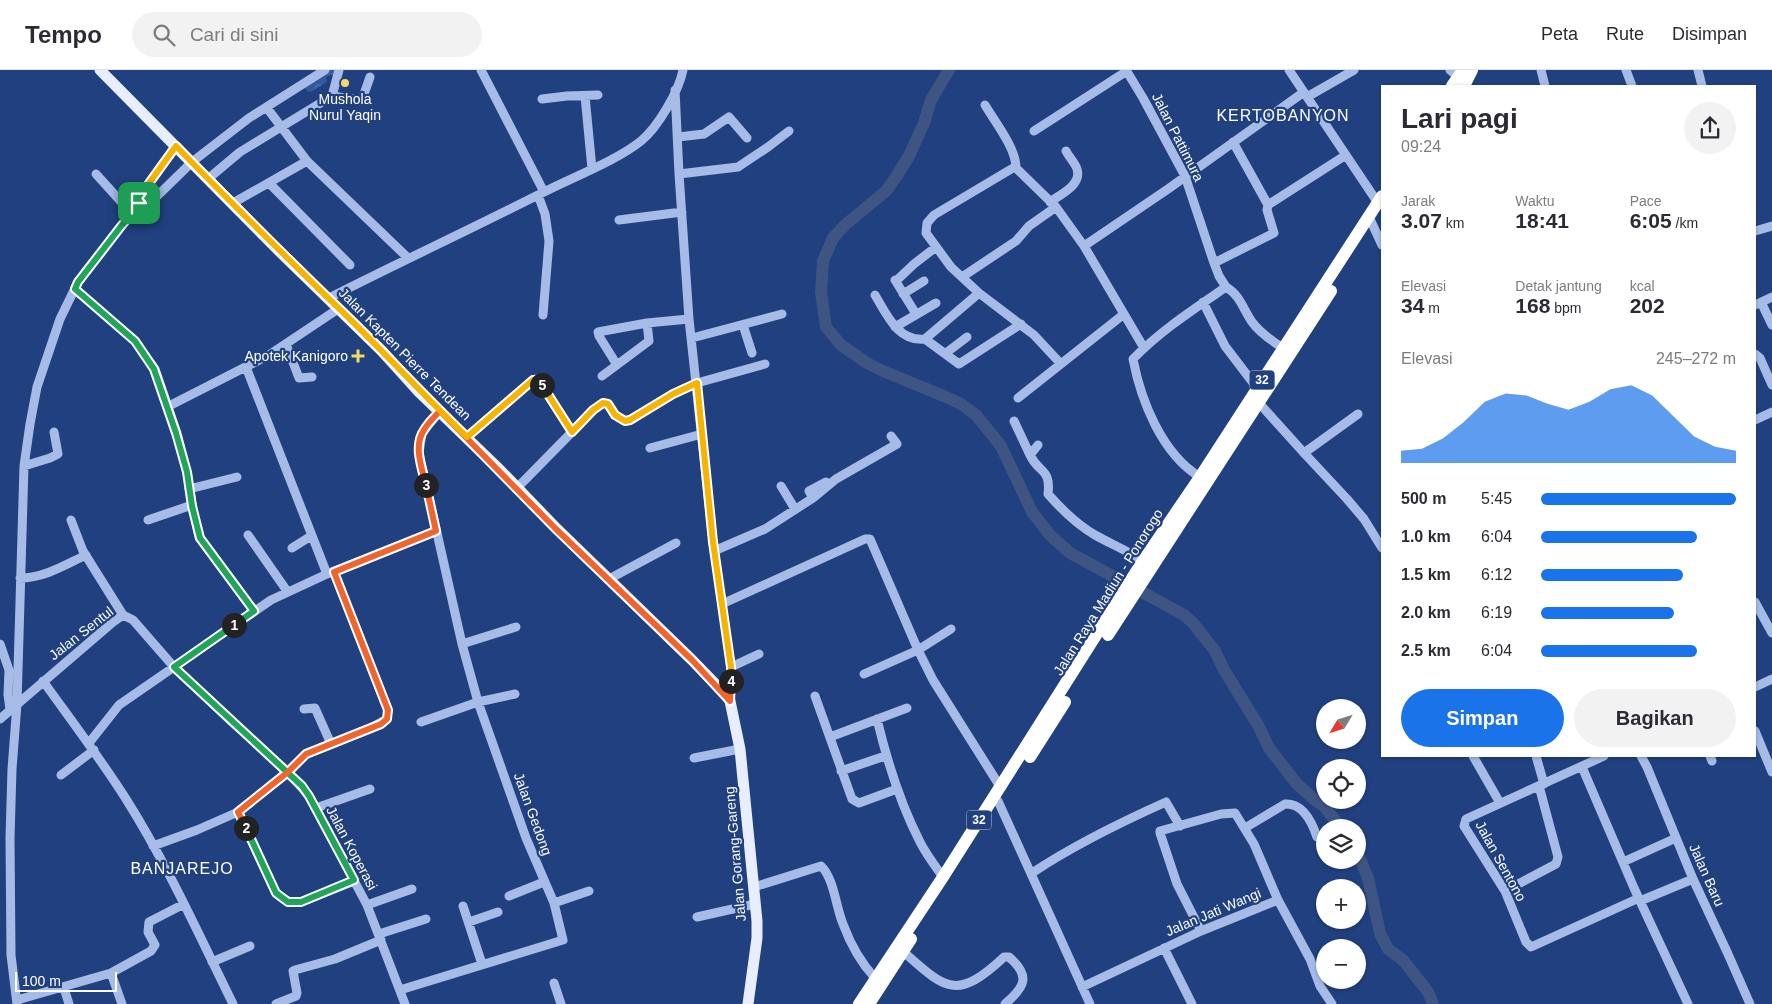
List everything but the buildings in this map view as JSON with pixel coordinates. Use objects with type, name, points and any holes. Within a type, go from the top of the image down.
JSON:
[{"type":"highway","points":[[1459,79],[1472,70]]},
{"type":"highway","name":"Jalan Raya Madiun - Ponorogo","points":[[869,1004],[943,878],[1000,788],[1064,697],[1102,637],[1141,562],[1180,516],[1260,396],[1372,221],[1381,203]]},
{"type":"highway","name":"Jalan Raya Madiun - Ponorogo","points":[[1180,516],[1200,477],[1260,396],[1283,348],[1372,221]]},
{"type":"highway","name":"Jalan Raya Madiun - Ponorogo","points":[[859,1004],[875,978],[900,949],[998,801],[1047,732],[1064,697]]},
{"type":"main road","name":"Jalan Kapten Pierre Tendean","points":[[100,70],[209,178],[279,251],[329,298],[517,488],[692,660],[730,701]]},
{"type":"main road","name":"Jalan Gorang-Gareng","points":[[730,701],[740,748],[754,886],[757,938],[748,1004]]},
{"type":"street","points":[[96,174],[124,206],[137,207],[148,205],[192,162],[250,118],[325,70]]},
{"type":"street","points":[[332,96],[339,70]]},
{"type":"street","points":[[481,70],[541,194],[549,242],[543,315]]},
{"type":"street","points":[[329,298],[623,153],[651,132],[665,112],[680,82],[683,70]]},
{"type":"street","points":[[1290,70],[1346,155],[1381,203]]},
{"type":"street","points":[[1084,246],[1233,142],[1306,94],[1354,70]]},
{"type":"street","points":[[1541,70],[1545,85]]},
{"type":"street","points":[[1626,70],[1632,85]]},
{"type":"street","points":[[1698,70],[1702,85]]},
{"type":"street","points":[[1034,131],[1126,71]]},
{"type":"street","name":"Jalan Pattimura","points":[[1126,71],[1143,98],[1185,176],[1219,276],[1226,287],[1237,295],[1253,324],[1269,339],[1283,348]]},
{"type":"street","points":[[209,178],[240,152],[332,96],[359,100],[363,97],[370,77]]},
{"type":"street","points":[[675,90],[689,319],[714,550],[731,667],[730,701]]},
{"type":"street","points":[[542,99],[598,95]]},
{"type":"street","points":[[585,96],[592,169]]},
{"type":"street","points":[[985,105],[1012,150],[1016,161],[1016,168],[1053,204],[1084,246],[1144,348]]},
{"type":"street","points":[[267,108],[307,161],[408,258]]},
{"type":"street","points":[[678,137],[704,134],[729,118],[747,138]]},
{"type":"street","points":[[679,174],[738,167],[789,131]]},
{"type":"street","points":[[1214,263],[1275,230],[1267,210],[1268,205],[1233,142]]},
{"type":"street","points":[[176,146],[142,193],[137,207],[78,282],[60,319],[37,387],[30,424],[24,466],[10,838],[11,955],[17,1002],[111,973],[151,952],[154,945],[148,932],[149,922],[184,904]]},
{"type":"street","points":[[962,277],[1016,241],[1028,226],[1075,184],[1078,178],[1077,169],[1066,151]]},
{"type":"street","points":[[1268,205],[1346,155]]},
{"type":"street","points":[[233,203],[307,161]]},
{"type":"street","points":[[1016,168],[934,215],[927,223],[926,233],[951,267],[979,293],[1034,335],[1060,364]]},
{"type":"street","points":[[269,183],[350,265]]},
{"type":"street","points":[[620,220],[682,212]]},
{"type":"street","points":[[1372,221],[1381,243]]},
{"type":"street","points":[[1756,231],[1772,226]]},
{"type":"street","points":[[916,314],[895,281],[936,247]]},
{"type":"street","points":[[903,294],[924,281]]},
{"type":"street","points":[[1200,477],[1190,471],[1161,435],[1136,376],[1133,359],[1202,302],[1226,287]]},
{"type":"street","points":[[75,289],[135,341],[154,369],[185,464],[192,506],[202,543],[254,611]]},
{"type":"street","points":[[925,340],[979,293]]},
{"type":"street","points":[[875,295],[895,327],[906,336],[916,340],[925,340],[959,364],[1021,324]]},
{"type":"street","points":[[1772,297],[1758,304],[1772,325]]},
{"type":"street","points":[[1202,302],[1225,346],[1260,396],[1304,453],[1364,518],[1381,546]]},
{"type":"street","points":[[895,327],[936,303]]},
{"type":"street","points":[[167,408],[286,344],[338,309]]},
{"type":"street","points":[[692,338],[782,314]]},
{"type":"street","points":[[1018,398],[1124,314]]},
{"type":"street","points":[[617,364],[598,336],[598,332],[647,323],[689,319]]},
{"type":"street","points":[[602,376],[649,341],[647,323]]},
{"type":"street","points":[[743,325],[752,353]]},
{"type":"street","points":[[946,353],[967,337]]},
{"type":"street","points":[[286,344],[299,378],[312,377]]},
{"type":"street","points":[[1756,355],[1760,358],[1772,385]]},
{"type":"street","points":[[517,488],[593,410],[603,403],[608,404],[615,415],[625,421],[630,420],[673,394],[697,383],[766,364]]},
{"type":"street","points":[[154,846],[238,812],[288,772],[306,754],[381,724],[387,719],[389,714],[330,573],[311,536],[246,367]]},
{"type":"street","points":[[467,437],[529,382],[536,380],[548,393],[572,432]]},
{"type":"street","points":[[61,775],[92,746],[119,705],[254,611],[287,591],[436,531],[419,453],[422,433],[440,411]]},
{"type":"street","points":[[1756,420],[1772,412]]},
{"type":"street","points":[[1304,453],[1358,414]]},
{"type":"street","points":[[1014,421],[1033,462],[1046,474],[1049,480],[1048,494],[1061,509],[1077,523],[1141,562]]},
{"type":"street","points":[[24,466],[58,454],[54,432]]},
{"type":"street","points":[[650,448],[702,434]]},
{"type":"street","points":[[714,550],[765,529],[813,498],[809,491],[836,479],[896,444],[891,436]]},
{"type":"street","points":[[1030,455],[1038,445]]},
{"type":"street","points":[[190,490],[237,477]]},
{"type":"street","points":[[781,486],[795,509]]},
{"type":"street","points":[[148,520],[192,506]]},
{"type":"street","points":[[71,520],[86,555],[123,616]]},
{"type":"street","name":"Jalan Gedong","points":[[400,990],[563,940],[554,904],[526,838],[478,702],[462,644],[436,531]]},
{"type":"street","points":[[248,535],[287,591]]},
{"type":"street","points":[[292,548],[311,536]]},
{"type":"street","points":[[722,604],[868,538],[871,540],[918,650],[933,680],[1000,788]]},
{"type":"street","points":[[609,579],[676,543]]},
{"type":"street","points":[[20,578],[32,577],[54,570],[86,555]]},
{"type":"street","points":[[1756,604],[1772,633]]},
{"type":"street","name":"Jalan Sentul","points":[[0,719],[78,650],[123,616],[133,620],[174,667]]},
{"type":"street","points":[[462,644],[516,627]]},
{"type":"street","points":[[864,674],[918,650],[951,630]]},
{"type":"street","points":[[0,644],[9,670],[8,695],[14,707]]},
{"type":"street","points":[[731,667],[759,654]]},
{"type":"street","name":"Jalan Koperasi","points":[[174,667],[302,786],[316,808],[367,905],[405,1004]]},
{"type":"street","points":[[1756,687],[1772,679]]},
{"type":"street","points":[[43,681],[92,746],[127,800],[154,846],[233,1004]]},
{"type":"street","points":[[421,722],[478,702],[515,694]]},
{"type":"street","points":[[814,696],[849,795],[855,802],[859,803],[897,789]]},
{"type":"street","points":[[304,709],[315,708],[331,744]]},
{"type":"street","points":[[830,737],[908,708]]},
{"type":"street","points":[[877,719],[885,756],[897,789],[920,843],[943,878]]},
{"type":"street","points":[[1756,733],[1772,772]]},
{"type":"street","points":[[694,758],[740,748]]},
{"type":"street","points":[[841,771],[885,756]]},
{"type":"street","points":[[1475,757],[1500,803]]},
{"type":"street","points":[[1505,891],[1556,864],[1558,857],[1536,757]]},
{"type":"street","name":"Jalan Sentono","points":[[1602,757],[1466,819],[1464,826],[1505,891],[1526,942],[1531,947],[1639,899]]},
{"type":"street","name":"Jalan Baru","points":[[1642,757],[1693,879],[1750,1004]]},
{"type":"street","points":[[1582,767],[1639,899],[1688,1004]]},
{"type":"street","points":[[316,808],[370,789]]},
{"type":"street","points":[[998,801],[1090,1004]]},
{"type":"street","points":[[1032,873],[1061,854],[1117,824],[1166,802],[1180,826]]},
{"type":"street","points":[[1245,828],[1285,804],[1292,803],[1306,813],[1316,834]]},
{"type":"street","points":[[238,812],[276,893],[281,897],[295,903],[301,902],[354,880]]},
{"type":"street","name":"Jalan Jati Wangi","points":[[1082,987],[1201,931],[1278,900],[1245,828],[1237,815],[1231,812],[1160,831],[1177,884],[1201,931]]},
{"type":"street","points":[[1623,862],[1676,838]]},
{"type":"street","points":[[754,886],[821,866],[826,873],[843,925],[865,967],[875,978]]},
{"type":"street","points":[[1639,899],[1693,879]]},
{"type":"street","points":[[509,896],[544,882]]},
{"type":"street","points":[[367,905],[412,889]]},
{"type":"street","points":[[554,904],[589,891]]},
{"type":"street","points":[[1278,900],[1310,959],[1320,986],[1332,1004]]},
{"type":"street","points":[[697,917],[755,904]]},
{"type":"street","points":[[462,906],[482,964]]},
{"type":"street","points":[[469,922],[498,912]]},
{"type":"street","points":[[276,1004],[296,996],[293,971],[334,959],[380,937],[426,919]]},
{"type":"street","points":[[212,962],[250,946]]},
{"type":"street","points":[[1164,948],[1192,1004]]},
{"type":"street","points":[[900,949],[940,984],[951,987],[973,984],[980,980],[1004,957],[1009,957],[1021,970],[1022,985],[1020,990],[1005,1004]]},
{"type":"street","points":[[111,973],[122,1004]]},
{"type":"street","points":[[554,983],[561,1004]]},
{"type":"street","points":[[64,988],[69,1004]]},
{"type":"green space","points":[[327,70],[338,70],[335,79],[331,74],[326,77],[327,82],[308,92],[303,85]]},
{"type":"waterway","points":[[949,70],[931,100],[924,123],[909,156],[896,177],[886,191],[845,225],[833,238],[823,261],[821,292],[826,327],[841,345],[867,363],[961,404],[976,415],[1001,446],[1032,512],[1050,535],[1070,553],[1184,615],[1193,623],[1215,651],[1224,670],[1258,725],[1269,748],[1297,784],[1324,806],[1334,819]]},
{"type":"waterway","points":[[1364,869],[1380,933],[1388,949],[1403,960],[1428,992],[1433,1004]]},
{"type":"place","name":"Mushola Nurul Yaqin","points":[[345,83]]},
{"type":"place","name":"Apotek Kanigoro","points":[[358,356]]},
{"type":"district","name":"KERTOBANYON","points":[[1283,115]]},
{"type":"district","name":"BANJAREJO","points":[[182,868]]},
{"type":"route","points":[[139,203],[78,282],[75,289],[135,341],[154,369],[187,472],[192,506],[200,538],[206,549],[254,611],[174,667],[232,722],[288,772],[302,786],[354,880],[301,902],[288,902],[276,893],[238,812],[288,772],[306,754],[381,724],[389,716],[334,572],[436,531],[419,453],[424,428],[440,411],[467,437],[500,470],[556,529],[677,645],[730,701],[731,667],[713,542],[697,383],[673,394],[630,420],[620,419],[608,404],[603,403],[593,410],[572,432],[548,393],[539,382],[533,380],[467,437],[419,392],[382,351],[279,251],[176,146],[142,193],[139,203]]}]
